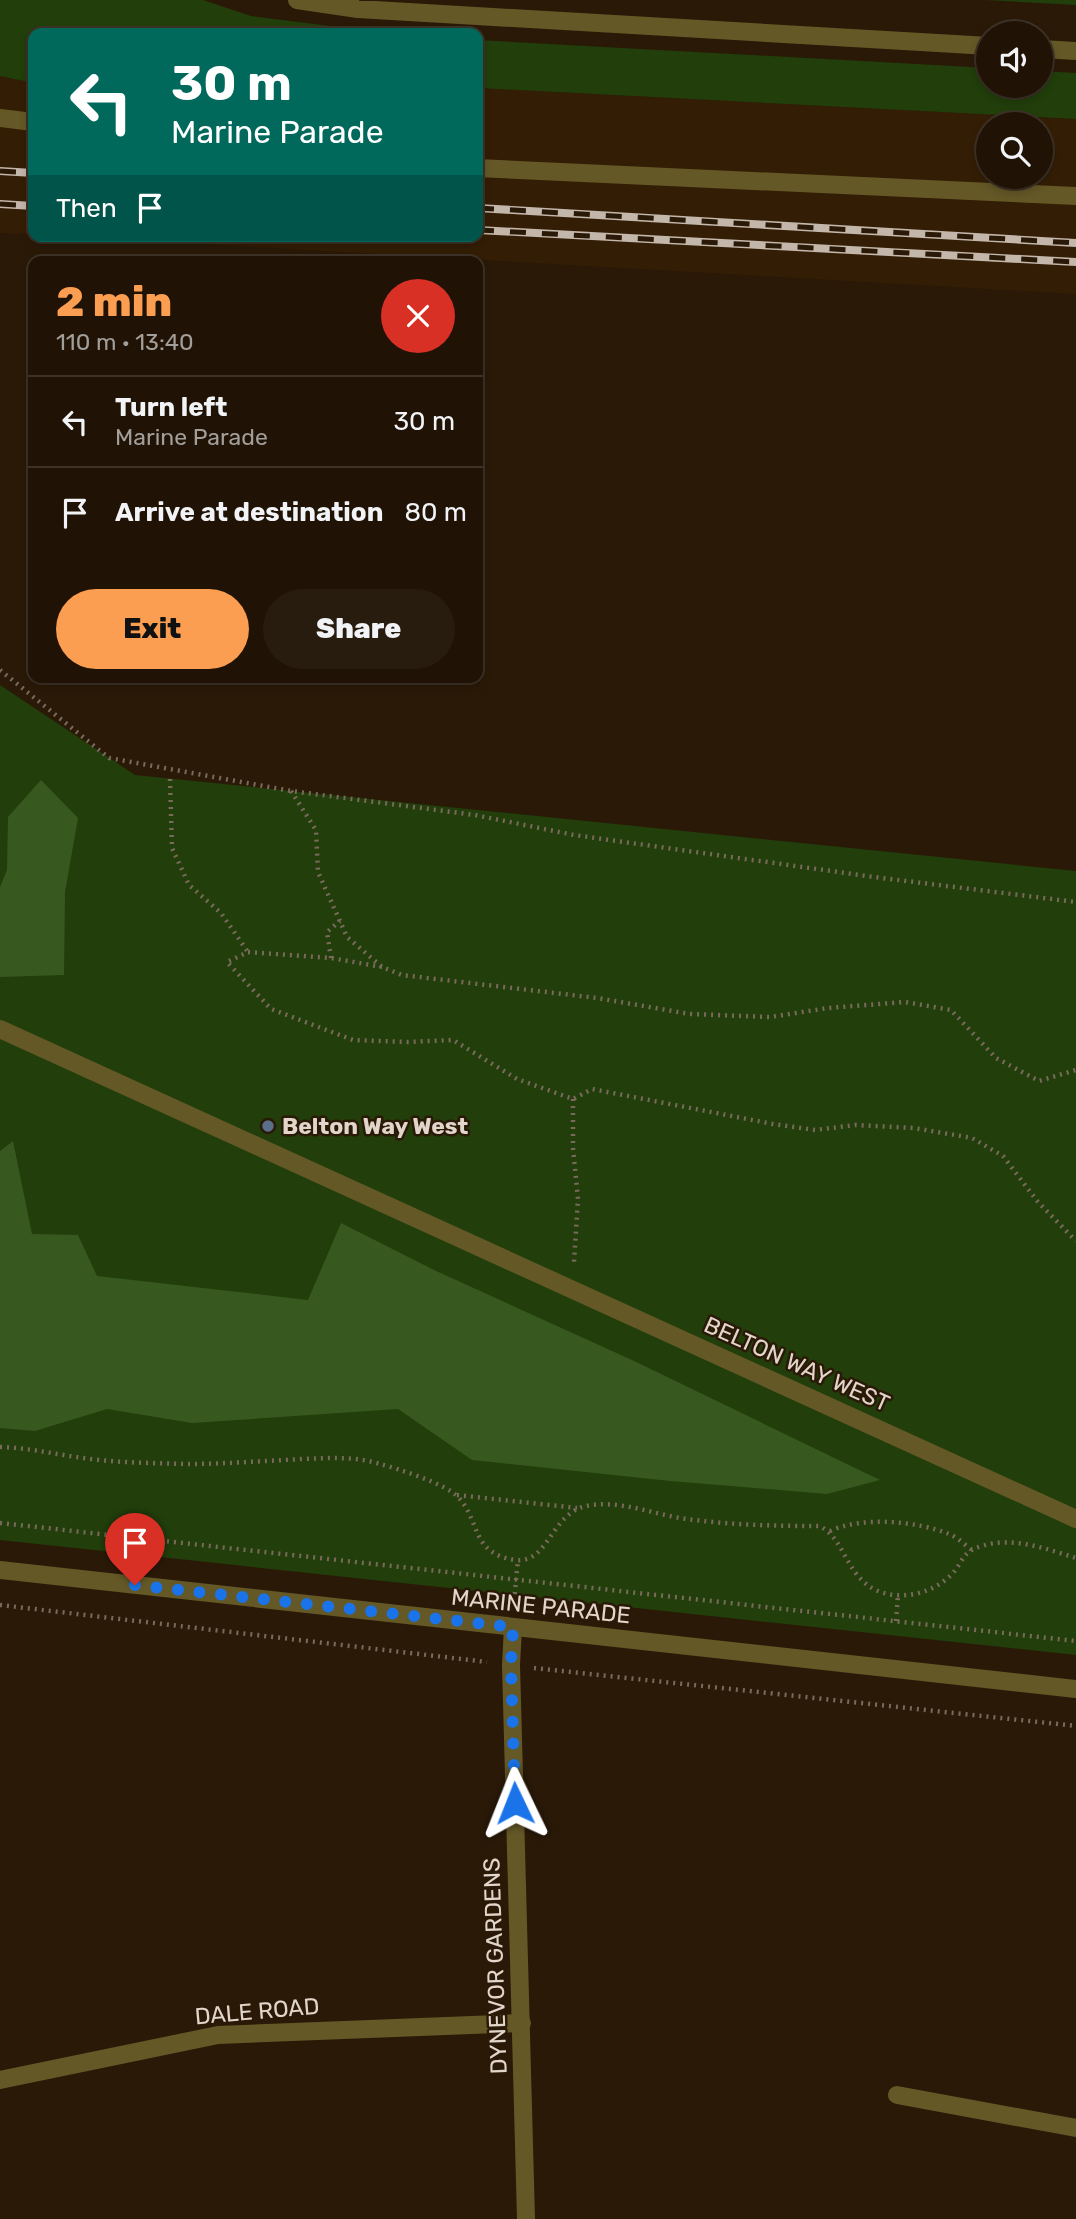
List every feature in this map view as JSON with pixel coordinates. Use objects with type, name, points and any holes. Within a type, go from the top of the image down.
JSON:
[{"type":"street","points":[[297,0],[358,9],[976,45]]},
{"type":"street","points":[[1053,50],[1076,51]]},
{"type":"street","points":[[0,117],[28,121]]},
{"type":"street","points":[[483,169],[1076,196]]},
{"type":"street","name":"BELTON WAY WEST","points":[[0,1029],[1076,1519]]},
{"type":"street","name":"MARINE PARADE","points":[[0,1570],[1076,1689]]},
{"type":"street","name":"DYNEVOR GARDENS","points":[[513,1627],[511,1665],[526,2219]]},
{"type":"street","name":"DALE ROAD","points":[[0,2080],[218,2035],[522,2023]]},
{"type":"street","points":[[897,2095],[1076,2128]]},
{"type":"path","points":[[0,670],[109,758],[291,791],[475,816],[573,835],[1076,902]]},
{"type":"path","points":[[170,779],[172,848],[189,885],[221,913],[248,952]]},
{"type":"path","points":[[291,791],[316,830],[318,872],[347,937],[382,967]]},
{"type":"path","points":[[331,958],[327,932],[340,921]]},
{"type":"path","points":[[1076,1070],[1039,1081],[996,1058],[951,1010],[905,1002],[828,1008],[770,1017],[690,1013],[597,998],[401,975],[382,967],[331,958],[248,952],[227,962],[271,1009],[353,1040],[453,1040],[517,1079],[573,1099],[592,1088],[805,1129],[855,1125],[902,1127],[972,1138],[1003,1156],[1038,1202],[1076,1241]]},
{"type":"path","points":[[572,1289],[578,1199],[573,1148],[573,1099]]},
{"type":"path","points":[[0,1447],[101,1460],[154,1463],[358,1458],[402,1471],[457,1495],[578,1508],[592,1505],[629,1507],[685,1519],[819,1526],[830,1531],[855,1574],[878,1591],[898,1595],[920,1593],[939,1584],[953,1573],[960,1560],[972,1550],[985,1545],[1008,1543],[1035,1546],[1076,1558]]},
{"type":"path","points":[[457,1495],[467,1508],[476,1534],[483,1543],[503,1557],[518,1560],[538,1553],[561,1519],[578,1508]]},
{"type":"path","points":[[830,1531],[857,1522],[907,1524],[951,1535],[972,1550]]},
{"type":"path","points":[[0,1523],[1076,1641]]},
{"type":"path","points":[[513,1627],[518,1560]]},
{"type":"path","points":[[896,1621],[898,1595]]},
{"type":"shaded area","points":[[0,76],[28,82],[28,234],[0,233]]},
{"type":"shaded area","points":[[483,88],[976,114],[976,189],[1053,189],[1053,118],[1076,119],[1076,294],[483,260],[483,256],[413,256],[169,242],[483,242]]},
{"type":"green space","points":[[0,0],[203,0],[251,16],[346,28],[28,28],[28,82],[0,76]]},
{"type":"green space","points":[[985,0],[1076,0],[1076,5]]},
{"type":"green space","points":[[483,40],[976,67],[976,98],[1053,98],[1053,72],[1076,73],[1076,119],[1053,118],[1053,112],[976,114],[483,88]]},
{"type":"green space","points":[[0,685],[135,775],[1076,871],[1076,1655],[0,1540]]},
{"type":"green space","points":[[41,780],[78,818],[65,892],[64,975],[0,977],[0,887],[7,870],[8,817]]},
{"type":"green space","points":[[13,1141],[32,1234],[78,1235],[97,1276],[308,1300],[341,1223],[434,1270],[632,1360],[880,1480],[827,1494],[472,1460],[398,1409],[192,1423],[107,1409],[35,1431],[0,1428],[0,1151]]},
{"type":"railway","points":[[0,171],[28,173]]},
{"type":"railway","points":[[0,204],[28,206]]},
{"type":"railway","points":[[483,208],[1076,243]]},
{"type":"railway","points":[[483,230],[1076,262]]},
{"type":"place","name":"Belton Way West","points":[[268,1126]]},
{"type":"route","points":[[135,1585],[513,1627],[511,1665],[515,1803]]}]
